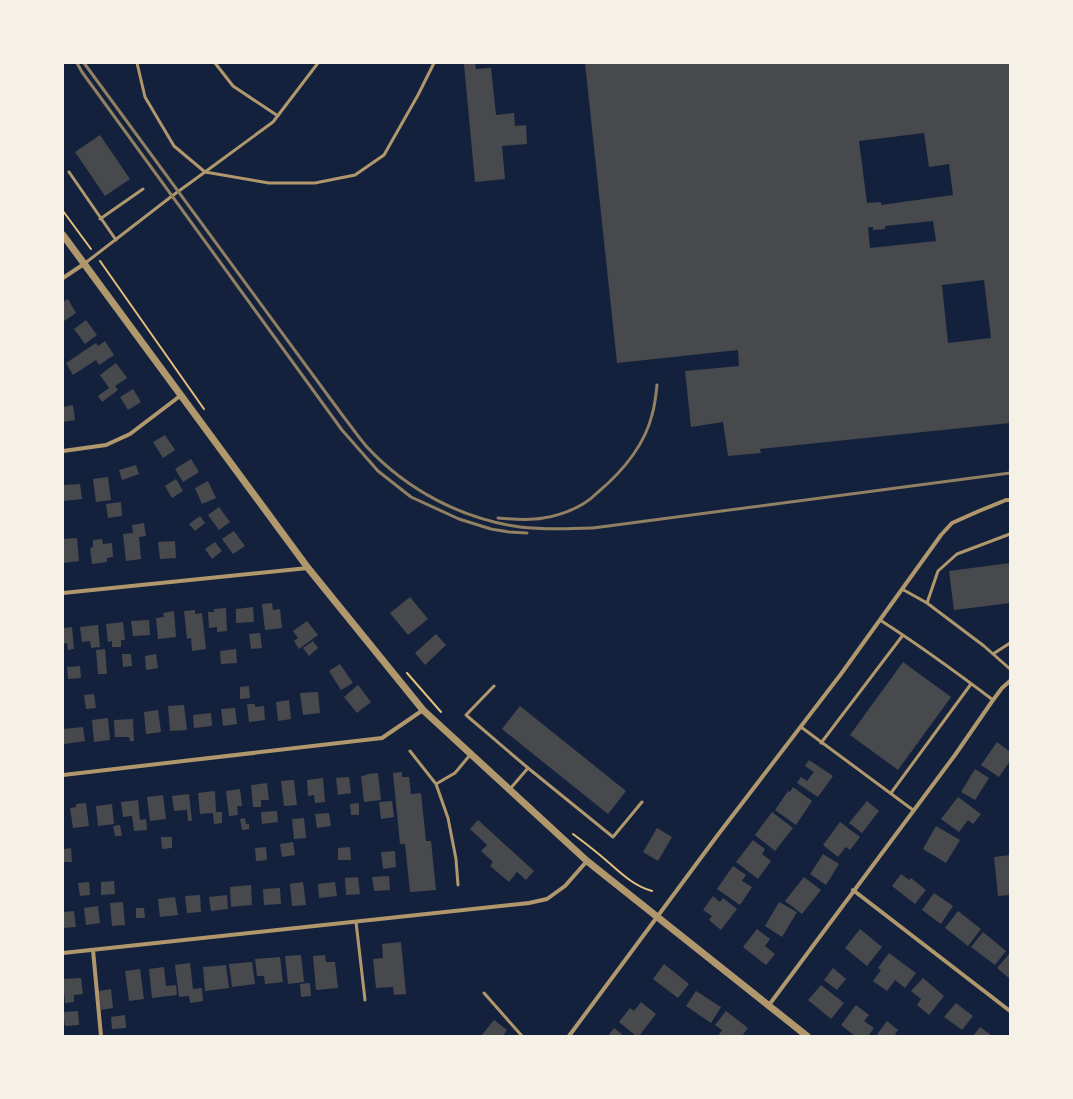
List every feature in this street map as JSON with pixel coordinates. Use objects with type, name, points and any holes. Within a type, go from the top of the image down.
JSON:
[{"type":"street","points":[[63,235],[308,568],[423,710],[587,860],[808,1036]]},
{"type":"street","points":[[63,278],[84,264]]},
{"type":"street","points":[[63,451],[106,445],[130,434],[180,396]]},
{"type":"street","points":[[569,1036],[717,836],[801,727],[941,536],[952,523],[1006,500],[1010,500]]},
{"type":"street","points":[[63,593],[308,568]]},
{"type":"street","points":[[769,1005],[853,890],[955,755],[993,700],[1002,688],[1010,681]]},
{"type":"street","points":[[63,775],[382,738],[423,710]]},
{"type":"street","points":[[63,953],[529,904],[548,899],[565,886],[587,860]]},
{"type":"street","points":[[853,890],[1010,1012]]},
{"type":"street","points":[[93,950],[101,1036]]},
{"type":"lane","points":[[137,63],[146,97],[174,146],[205,172],[269,183],[315,183],[355,175],[384,155],[434,63]]},
{"type":"lane","points":[[215,63],[233,86],[278,116]]},
{"type":"lane","points":[[84,264],[172,196],[273,122],[318,63]]},
{"type":"lane","points":[[69,172],[100,219],[116,240]]},
{"type":"lane","points":[[100,219],[143,188]]},
{"type":"lane","points":[[927,603],[938,571],[957,554],[1010,534]]},
{"type":"lane","points":[[902,589],[927,603],[1010,669]]},
{"type":"lane","points":[[880,620],[993,700]]},
{"type":"lane","points":[[821,742],[903,635]]},
{"type":"lane","points":[[993,654],[1010,643]]},
{"type":"lane","points":[[891,793],[972,684]]},
{"type":"lane","points":[[494,686],[466,714],[528,768],[613,838],[642,802]]},
{"type":"lane","points":[[801,727],[913,810]]},
{"type":"lane","points":[[410,751],[436,784],[448,818],[456,859],[458,885]]},
{"type":"lane","points":[[436,784],[456,772],[471,754]]},
{"type":"lane","points":[[510,788],[528,768]]},
{"type":"lane","points":[[356,922],[364,1000]]},
{"type":"lane","points":[[484,993],[522,1036]]},
{"type":"path","points":[[63,211],[206,412]]},
{"type":"path","points":[[403,669],[444,716]]},
{"type":"path","points":[[570,832],[626,878],[644,889],[652,891]]},
{"type":"building","points":[[475,63],[476,69],[491,68],[496,115],[514,113],[515,126],[526,125],[527,144],[502,146],[505,179],[475,182],[464,64]]},
{"type":"building","points":[[585,63],[1010,63],[1010,423],[760,449],[761,453],[728,456],[723,422],[691,427],[685,371],[739,366],[738,350],[617,363]],"holes":[[[924,133],[929,167],[949,164],[953,195],[881,205],[881,202],[867,203],[859,141]],[[933,221],[936,241],[870,248],[868,227],[873,227],[873,230],[885,229],[885,226]],[[984,280],[991,338],[948,343],[942,285]]]},
{"type":"building","points":[[100,135],[130,179],[105,196],[75,152]]},
{"type":"building","points":[[68,299],[76,313],[64,321],[63,302]]},
{"type":"building","points":[[86,320],[97,335],[85,344],[74,329]]},
{"type":"building","points":[[105,341],[114,355],[99,365],[96,360],[73,375],[66,363],[96,343],[98,346]]},
{"type":"building","points":[[116,363],[127,378],[115,386],[118,390],[102,402],[98,396],[109,388],[100,375]]},
{"type":"building","points":[[133,389],[141,402],[128,410],[120,397]]},
{"type":"building","points":[[73,405],[75,420],[63,422],[63,407]]},
{"type":"building","points":[[165,435],[175,450],[163,458],[153,442]]},
{"type":"building","points":[[191,459],[199,472],[183,482],[175,469]]},
{"type":"building","points":[[136,465],[139,474],[122,480],[119,470]]},
{"type":"building","points":[[108,477],[111,500],[96,502],[93,479]]},
{"type":"building","points":[[176,479],[183,491],[172,498],[165,486]]},
{"type":"building","points":[[208,481],[216,498],[202,504],[195,488]]},
{"type":"building","points":[[80,484],[82,499],[64,501],[63,485]]},
{"type":"building","points":[[121,502],[122,516],[108,518],[106,504]]},
{"type":"building","points":[[219,507],[230,522],[219,530],[208,515]]},
{"type":"building","points":[[200,516],[205,523],[195,531],[189,524]]},
{"type":"building","points":[[144,523],[146,536],[139,537],[141,559],[126,561],[123,534],[133,533],[132,525]]},
{"type":"building","points":[[234,531],[245,546],[233,554],[222,539]]},
{"type":"building","points":[[77,538],[79,561],[63,563],[63,539]]},
{"type":"building","points":[[102,539],[103,544],[112,543],[113,557],[107,558],[107,562],[92,564],[90,548],[93,547],[93,540]]},
{"type":"building","points":[[175,541],[176,558],[160,559],[158,542]]},
{"type":"building","points":[[215,542],[222,551],[212,559],[205,549]]},
{"type":"building","points":[[1010,563],[1010,603],[954,610],[949,571]]},
{"type":"building","points":[[410,597],[428,619],[408,635],[390,613]]},
{"type":"building","points":[[272,603],[273,610],[280,609],[282,628],[265,630],[262,604]]},
{"type":"building","points":[[253,607],[254,622],[236,623],[236,609]]},
{"type":"building","points":[[226,608],[227,631],[217,632],[217,627],[209,628],[208,612],[214,612],[214,609]]},
{"type":"building","points":[[195,610],[195,614],[202,613],[206,649],[192,651],[191,638],[187,639],[184,611]]},
{"type":"building","points":[[174,611],[176,637],[158,639],[156,618],[164,617],[163,613]]},
{"type":"building","points":[[149,620],[150,635],[133,636],[131,621]]},
{"type":"building","points":[[307,621],[318,635],[299,649],[294,641],[298,638],[293,631]]},
{"type":"building","points":[[123,622],[125,640],[121,640],[121,647],[112,647],[112,641],[108,642],[106,624]]},
{"type":"building","points":[[98,625],[100,647],[91,648],[90,641],[82,642],[80,627]]},
{"type":"building","points":[[72,627],[74,649],[68,650],[67,643],[63,644],[63,628]]},
{"type":"building","points":[[260,633],[262,648],[251,649],[249,634]]},
{"type":"building","points":[[436,634],[446,645],[425,665],[415,653]]},
{"type":"building","points":[[313,641],[318,648],[309,656],[303,648]]},
{"type":"building","points":[[105,649],[107,674],[98,674],[96,650]]},
{"type":"building","points":[[236,649],[237,663],[221,664],[220,651]]},
{"type":"building","points":[[122,654],[131,654],[132,666],[123,667]]},
{"type":"building","points":[[156,654],[158,668],[146,670],[145,656]]},
{"type":"building","points":[[903,662],[951,697],[898,770],[850,735]]},
{"type":"building","points":[[340,664],[353,683],[341,690],[329,671]]},
{"type":"building","points":[[80,666],[81,678],[68,679],[67,667]]},
{"type":"building","points":[[358,685],[371,702],[357,713],[344,697]]},
{"type":"building","points":[[249,686],[250,698],[240,699],[240,687]]},
{"type":"building","points":[[318,692],[320,713],[303,715],[300,693]]},
{"type":"building","points":[[94,694],[96,708],[86,709],[84,695]]},
{"type":"building","points":[[289,700],[291,719],[278,721],[276,702]]},
{"type":"building","points":[[247,704],[255,704],[255,707],[264,706],[265,720],[249,722]]},
{"type":"building","points":[[184,705],[187,730],[170,731],[168,706]]},
{"type":"building","points":[[520,706],[626,791],[608,814],[502,729]]},
{"type":"building","points":[[235,708],[237,724],[223,726],[221,709]]},
{"type":"building","points":[[158,710],[161,732],[146,734],[144,712]]},
{"type":"building","points":[[211,713],[212,726],[194,728],[193,715]]},
{"type":"building","points":[[108,718],[110,740],[94,742],[92,720]]},
{"type":"building","points":[[133,719],[134,741],[130,741],[129,737],[115,737],[114,720]]},
{"type":"building","points":[[83,727],[85,741],[64,744],[63,729]]},
{"type":"building","points":[[997,742],[1010,752],[1010,761],[999,777],[981,765]]},
{"type":"building","points":[[809,760],[833,776],[818,797],[797,783],[801,777],[807,781],[814,772],[805,766]]},
{"type":"building","points":[[975,769],[989,778],[975,800],[961,792]]},
{"type":"building","points":[[402,772],[402,777],[409,777],[411,794],[421,793],[426,841],[431,841],[436,890],[410,892],[405,844],[400,844],[393,773]]},
{"type":"building","points":[[378,773],[381,800],[364,802],[361,776]]},
{"type":"building","points":[[349,777],[351,793],[338,795],[336,778]]},
{"type":"building","points":[[323,778],[325,802],[315,803],[314,795],[308,796],[307,780]]},
{"type":"building","points":[[294,780],[297,805],[284,806],[281,781]]},
{"type":"building","points":[[267,783],[269,800],[261,800],[261,807],[253,807],[251,785]]},
{"type":"building","points":[[793,787],[812,801],[796,825],[775,810],[788,791],[790,792]]},
{"type":"building","points":[[240,789],[242,806],[237,806],[238,815],[229,816],[226,791]]},
{"type":"building","points":[[215,791],[216,812],[222,812],[222,823],[214,824],[213,813],[200,814],[198,793]]},
{"type":"building","points":[[189,794],[192,821],[188,821],[187,810],[174,811],[172,796]]},
{"type":"building","points":[[163,795],[166,819],[150,821],[147,797]]},
{"type":"building","points":[[958,797],[981,814],[973,824],[968,820],[959,832],[941,819]]},
{"type":"building","points":[[138,800],[140,820],[146,819],[147,830],[134,831],[132,816],[123,817],[121,802]]},
{"type":"building","points":[[392,801],[394,817],[381,819],[379,802]]},
{"type":"building","points":[[867,801],[879,811],[862,833],[849,823]]},
{"type":"building","points":[[86,803],[89,826],[73,828],[70,808],[76,807],[76,804]]},
{"type":"building","points":[[359,803],[359,815],[351,815],[350,804]]},
{"type":"building","points":[[112,804],[114,824],[98,826],[96,806]]},
{"type":"building","points":[[277,811],[278,822],[262,824],[261,812]]},
{"type":"building","points":[[772,812],[793,828],[775,851],[755,835]]},
{"type":"building","points":[[329,813],[331,826],[317,828],[315,814]]},
{"type":"building","points":[[245,818],[246,824],[249,824],[249,829],[242,830],[240,819]]},
{"type":"building","points":[[304,818],[306,838],[294,839],[292,819]]},
{"type":"building","points":[[478,820],[534,871],[526,880],[517,872],[509,882],[490,866],[493,862],[481,851],[487,845],[470,829]]},
{"type":"building","points":[[840,822],[860,837],[850,850],[846,847],[838,857],[823,845]]},
{"type":"building","points":[[120,825],[122,836],[115,836],[113,826]]},
{"type":"building","points":[[936,826],[960,840],[946,863],[923,849]]},
{"type":"building","points":[[657,828],[672,837],[658,861],[643,852]]},
{"type":"building","points":[[161,837],[172,837],[172,848],[162,849]]},
{"type":"building","points":[[753,840],[765,849],[762,854],[771,861],[758,879],[736,862]]},
{"type":"building","points":[[293,842],[295,855],[282,857],[280,844]]},
{"type":"building","points":[[266,847],[267,860],[256,861],[255,848]]},
{"type":"building","points":[[350,847],[351,860],[338,860],[338,848]]},
{"type":"building","points":[[71,848],[72,862],[63,862],[63,849]]},
{"type":"building","points":[[395,851],[396,867],[383,869],[381,852]]},
{"type":"building","points":[[823,854],[839,864],[826,885],[810,874]]},
{"type":"building","points":[[1010,855],[1010,895],[998,896],[994,857]]},
{"type":"building","points":[[733,866],[746,875],[742,881],[752,887],[740,905],[717,889]]},
{"type":"building","points":[[901,874],[909,880],[911,878],[926,890],[915,904],[892,886]]},
{"type":"building","points":[[389,876],[390,890],[374,891],[372,877]]},
{"type":"building","points":[[358,877],[360,894],[346,895],[345,878]]},
{"type":"building","points":[[804,877],[821,890],[802,914],[785,901]]},
{"type":"building","points":[[114,881],[115,894],[101,895],[101,882]]},
{"type":"building","points":[[89,882],[90,895],[80,896],[78,883]]},
{"type":"building","points":[[303,882],[306,905],[292,906],[290,884]]},
{"type":"building","points":[[335,882],[337,896],[319,898],[318,884]]},
{"type":"building","points":[[251,885],[252,905],[231,907],[230,887]]},
{"type":"building","points":[[280,888],[281,904],[264,905],[263,889]]},
{"type":"building","points":[[934,893],[953,906],[941,924],[922,910]]},
{"type":"building","points":[[200,895],[201,912],[187,913],[185,896]]},
{"type":"building","points":[[227,895],[228,909],[211,911],[209,897]]},
{"type":"building","points":[[713,896],[720,902],[723,898],[737,909],[721,930],[709,920],[712,916],[703,910]]},
{"type":"building","points":[[175,897],[178,915],[160,917],[158,899]]},
{"type":"building","points":[[123,902],[125,925],[112,926],[110,903]]},
{"type":"building","points":[[779,902],[797,912],[782,937],[765,926]]},
{"type":"building","points":[[98,906],[100,923],[86,925],[84,908]]},
{"type":"building","points":[[136,908],[144,908],[145,918],[136,918]]},
{"type":"building","points":[[74,911],[76,927],[63,928],[63,912]]},
{"type":"building","points":[[958,911],[981,929],[968,946],[945,928]]},
{"type":"building","points":[[757,929],[770,939],[765,946],[775,954],[766,965],[743,947]]},
{"type":"building","points":[[860,929],[882,947],[867,966],[845,948]]},
{"type":"building","points":[[983,932],[1006,951],[995,965],[971,947]]},
{"type":"building","points":[[401,942],[406,994],[394,995],[393,987],[376,988],[373,959],[383,958],[382,944]]},
{"type":"building","points":[[889,953],[916,973],[905,988],[895,980],[887,991],[873,981],[881,970],[878,968]]},
{"type":"building","points":[[1010,953],[1010,979],[997,968]]},
{"type":"building","points":[[301,955],[304,982],[288,984],[285,956]]},
{"type":"building","points":[[325,955],[326,962],[335,962],[338,988],[316,990],[313,956]]},
{"type":"building","points":[[280,957],[283,982],[265,984],[264,976],[257,976],[255,959]]},
{"type":"building","points":[[252,962],[255,984],[232,987],[229,964]]},
{"type":"building","points":[[190,963],[193,989],[202,988],[203,1001],[190,1003],[189,996],[179,997],[175,965]]},
{"type":"building","points":[[664,964],[689,984],[678,998],[653,979]]},
{"type":"building","points":[[226,965],[229,988],[205,991],[203,967]]},
{"type":"building","points":[[164,967],[166,986],[176,985],[177,995],[152,998],[149,969]]},
{"type":"building","points":[[833,968],[846,979],[837,990],[824,980]]},
{"type":"building","points":[[140,969],[144,999],[129,1001],[125,971]]},
{"type":"building","points":[[81,978],[83,994],[74,995],[74,1002],[65,1003],[63,979]]},
{"type":"building","points":[[923,978],[944,996],[929,1015],[917,1005],[921,999],[911,991]]},
{"type":"building","points":[[310,983],[311,996],[301,997],[300,984]]},
{"type":"building","points":[[821,985],[844,1003],[831,1019],[808,1000]]},
{"type":"building","points":[[111,989],[113,1008],[101,1010],[99,991]]},
{"type":"building","points":[[696,991],[721,1007],[711,1023],[686,1006]]},
{"type":"building","points":[[641,1002],[656,1014],[639,1036],[636,1036],[619,1022],[630,1008],[634,1011]]},
{"type":"building","points":[[956,1003],[973,1016],[962,1030],[944,1017]]},
{"type":"building","points":[[856,1005],[869,1015],[864,1021],[874,1028],[868,1036],[855,1036],[841,1025]]},
{"type":"building","points":[[78,1011],[79,1025],[65,1026],[63,1012]]},
{"type":"building","points":[[726,1011],[748,1028],[742,1036],[718,1036],[722,1030],[715,1025]]},
{"type":"building","points":[[125,1015],[126,1028],[112,1029],[111,1017]]},
{"type":"building","points":[[494,1020],[507,1030],[503,1036],[481,1036]]},
{"type":"building","points":[[887,1021],[898,1030],[895,1034],[898,1036],[876,1036]]},
{"type":"building","points":[[980,1027],[991,1035],[973,1036]]},
{"type":"building","points":[[614,1028],[624,1036],[608,1036]]},
{"type":"railway","points":[[77,63],[82,72],[342,430],[378,471],[411,497],[459,519],[491,529],[527,533]]},
{"type":"railway","points":[[84,63],[367,447],[400,477],[418,489],[457,510],[498,523],[520,527],[547,529],[593,528],[1010,473]]},
{"type":"railway","points":[[498,518],[526,520],[559,515],[574,509],[592,497],[623,468],[644,438],[655,404],[657,385]]}]
